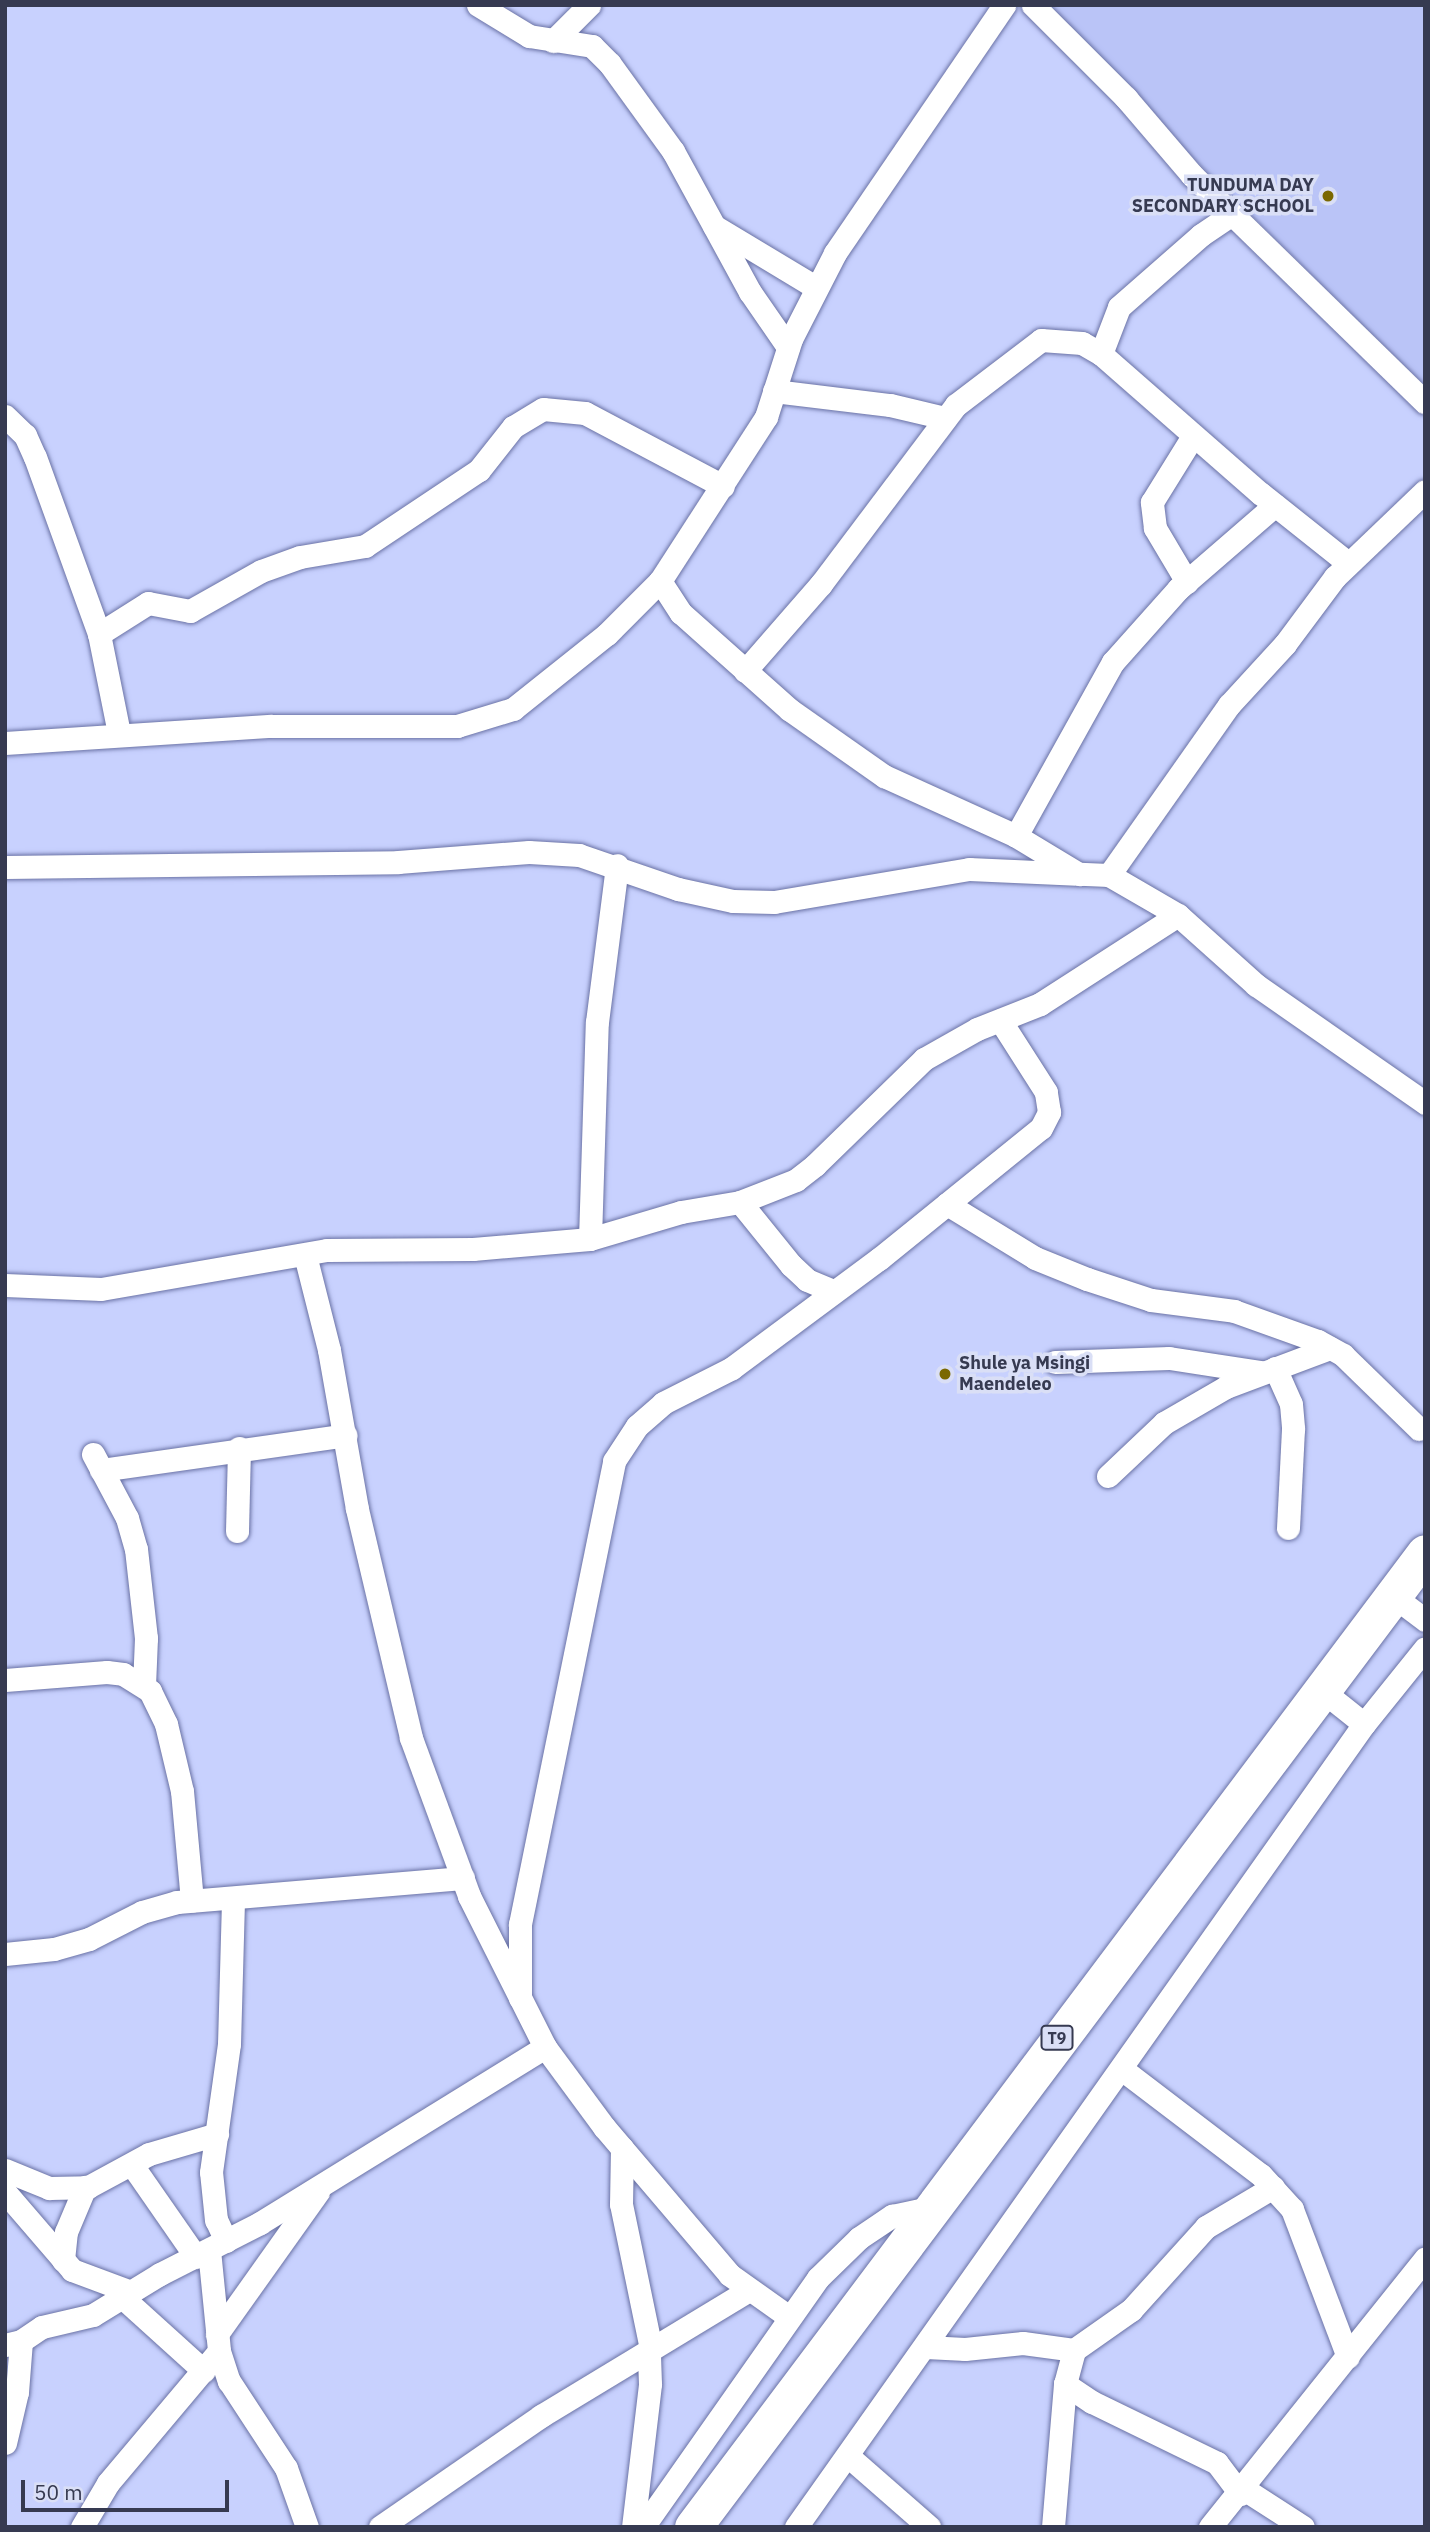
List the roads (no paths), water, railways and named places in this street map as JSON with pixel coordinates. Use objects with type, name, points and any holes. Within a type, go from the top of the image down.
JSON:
[{"type":"highway","name":"T9","points":[[693,2527],[929,2208],[1425,1552]]},
{"type":"street","points":[[478,5],[529,36],[592,46],[610,64],[673,151],[750,292],[789,346]]},
{"type":"street","points":[[553,41],[589,5]]},
{"type":"street","points":[[5,743],[119,733],[457,726],[513,709],[562,671],[660,581],[766,417],[789,346],[816,287],[897,158],[1004,5]]},
{"type":"street","points":[[1033,5],[1232,214],[1425,402]]},
{"type":"street","points":[[1101,354],[1119,307],[1202,235],[1232,214]]},
{"type":"street","points":[[711,224],[816,287]]},
{"type":"street","points":[[745,671],[821,584],[945,418],[984,382],[1041,341],[1082,343],[1101,354],[1193,436],[1348,563]]},
{"type":"street","points":[[774,391],[890,405],[945,418]]},
{"type":"street","points":[[99,634],[148,603],[190,611],[261,571],[300,558],[365,546],[479,470],[513,427],[543,409],[585,413],[723,486]]},
{"type":"street","points":[[5,416],[25,435],[35,457],[99,634],[119,733]]},
{"type":"street","points":[[1187,582],[1155,528],[1152,502],[1193,436]]},
{"type":"street","points":[[1110,875],[1229,705],[1348,563],[1425,491]]},
{"type":"street","points":[[1016,836],[1112,662],[1187,582],[1275,505]]},
{"type":"street","points":[[660,581],[681,613],[745,671],[790,710],[884,776],[1016,836],[1079,874]]},
{"type":"street","points":[[5,867],[398,862],[529,852],[579,855],[617,865],[678,889],[733,901],[774,902],[969,869],[1110,875],[1178,915],[1256,985],[1425,1104]]},
{"type":"street","points":[[590,1239],[597,1022],[617,865]]},
{"type":"street","points":[[5,1285],[102,1289],[305,1255],[389,1246],[473,1249],[590,1239],[681,1212],[740,1202],[796,1180],[924,1059],[1062,992],[1178,915]]},
{"type":"street","points":[[520,1998],[520,1924],[614,1461],[638,1426],[663,1403],[732,1368],[1028,1142],[1049,1112],[1046,1092],[1000,1020]]},
{"type":"street","points":[[740,1202],[791,1265],[807,1280],[833,1291]]},
{"type":"street","points":[[947,1204],[995,1229],[1035,1258],[1087,1279],[1151,1300],[1234,1311],[1284,1326],[1330,1348],[1419,1429]]},
{"type":"street","points":[[305,1255],[346,1435],[357,1509],[411,1738],[463,1878],[545,2047],[622,2148],[730,2275],[789,2317]]},
{"type":"street","points":[[1108,1476],[1164,1423],[1226,1387],[1330,1348]]},
{"type":"street","points":[[1055,1362],[1169,1358],[1269,1370]]},
{"type":"street","points":[[1269,1370],[1291,1404],[1293,1429],[1288,1528]]},
{"type":"street","points":[[144,1686],[146,1638],[136,1549],[127,1518],[97,1462],[346,1435]]},
{"type":"street","points":[[237,1531],[239,1448]]},
{"type":"street","points":[[1392,1595],[1425,1620]]},
{"type":"street","points":[[796,2527],[1123,2070],[1364,1724],[1425,1648]]},
{"type":"street","points":[[5,1681],[107,1672],[123,1674],[144,1686],[159,1706],[175,1757],[192,1901]]},
{"type":"street","points":[[1320,1689],[1364,1724]]},
{"type":"street","points":[[5,1954],[77,1942],[142,1912],[192,1901],[463,1878]]},
{"type":"street","points":[[233,1898],[229,2043],[217,2134],[211,2249],[218,2342],[229,2381],[286,2468],[307,2527]]},
{"type":"street","points":[[5,2443],[17,2392],[13,2343],[42,2327],[93,2315],[322,2186],[545,2047]]},
{"type":"street","points":[[1123,2070],[1273,2187],[1292,2208],[1348,2357]]},
{"type":"street","points":[[5,2169],[49,2188],[85,2187],[102,2183],[178,2143],[217,2134]]},
{"type":"street","points":[[622,2148],[621,2204],[650,2350],[650,2384],[633,2527]]},
{"type":"street","points":[[132,2165],[211,2249]]},
{"type":"street","points":[[82,2527],[108,2483],[205,2371],[218,2342],[322,2186]]},
{"type":"street","points":[[63,2260],[66,2232],[85,2187]]},
{"type":"street","points":[[1053,2527],[1065,2384],[1074,2350],[1131,2310],[1206,2227],[1273,2187]]},
{"type":"street","points":[[5,2192],[72,2270],[126,2295],[205,2371]]},
{"type":"street","points":[[643,2527],[818,2278],[859,2238],[892,2216],[929,2208]]},
{"type":"street","points":[[1210,2527],[1242,2491],[1425,2259]]},
{"type":"street","points":[[380,2527],[541,2416],[749,2290]]},
{"type":"street","points":[[926,2347],[965,2349],[1023,2343],[1074,2350]]},
{"type":"street","points":[[1065,2384],[1217,2463],[1242,2491],[1303,2527]]},
{"type":"street","points":[[848,2456],[929,2527]]},
{"type":"place","name":"TUNDUMA DAY SECONDARY SCHOOL","points":[[1328,196]]},
{"type":"place","name":"Shule ya Msingi Maendeleo","points":[[945,1374]]}]
